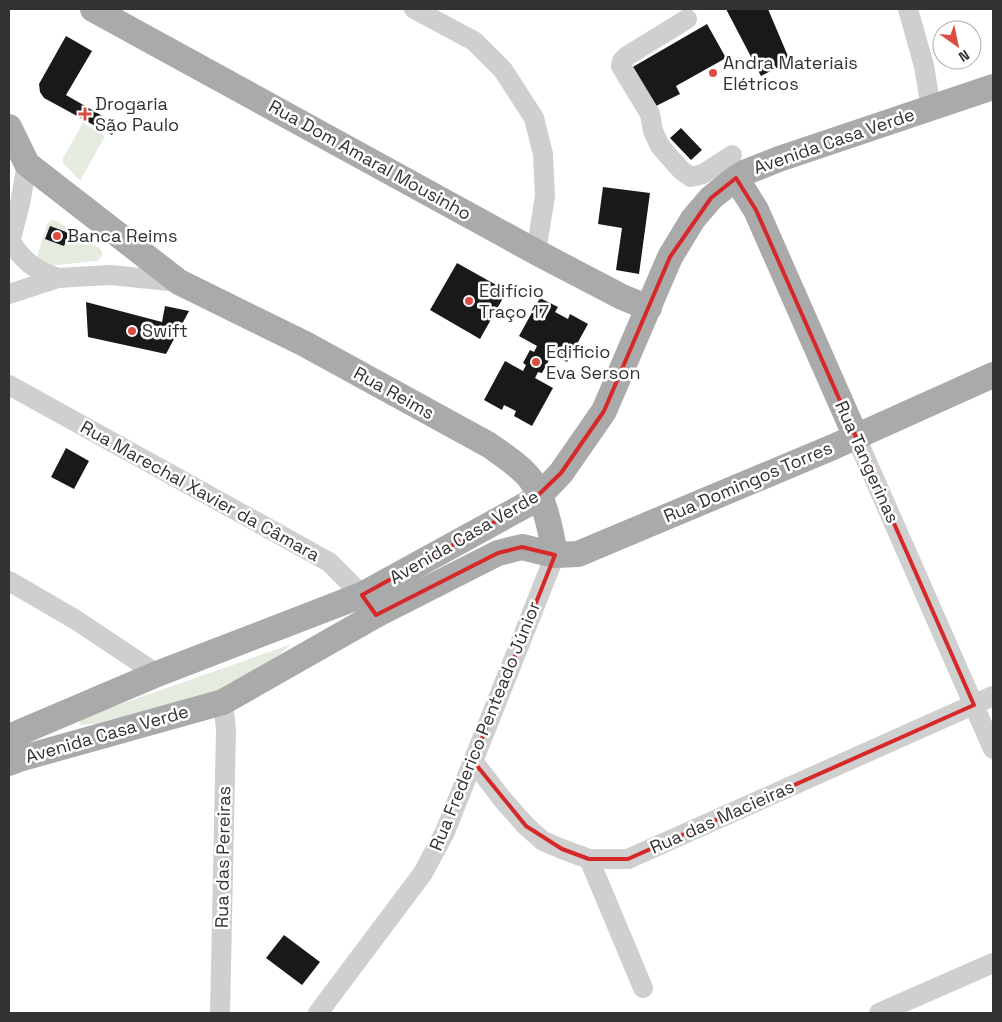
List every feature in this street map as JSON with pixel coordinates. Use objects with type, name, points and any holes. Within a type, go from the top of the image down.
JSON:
[{"type":"main road","name":"Rua Dom Amaral Mousinho","points":[[93,9],[536,252],[622,297],[649,308]]},
{"type":"main road","name":"Avenida Casa Verde","points":[[9,763],[27,756],[223,702],[369,605],[539,496],[561,473],[604,411],[670,257],[693,219],[734,167],[746,172],[803,149],[993,87]]},
{"type":"main road","points":[[9,127],[27,164]]},
{"type":"main road","name":"Rua Reims","points":[[27,164],[179,282],[305,344],[489,445],[513,462],[531,480],[539,496],[551,534],[555,555]]},
{"type":"main road","name":"Rua Tangerinas","points":[[734,167],[756,210],[856,437]]},
{"type":"main road","name":"Rua Domingos Torres","points":[[555,555],[578,554],[856,437],[993,375]]},
{"type":"main road","name":"Avenida Casa Verde","points":[[9,737],[157,674],[369,605],[498,554],[522,547],[555,555]]},
{"type":"street","points":[[414,9],[474,41],[503,70],[534,118],[543,154],[545,196],[536,252]]},
{"type":"street","points":[[908,9],[924,66],[930,108]]},
{"type":"street","points":[[687,19],[627,56],[622,61],[621,66],[650,114],[653,130],[660,146],[681,170],[691,177],[734,167]]},
{"type":"street","points":[[27,164],[10,244],[28,264],[37,270],[58,278]]},
{"type":"street","name":"Rua Reims","points":[[9,294],[58,278],[111,275],[179,282]]},
{"type":"street","name":"Rua Marechal Xavier da Câmara","points":[[9,385],[329,562],[369,605]]},
{"type":"street","name":"Rua Tangerinas","points":[[856,437],[993,748]]},
{"type":"street","name":"Rua Frederico Penteado Júnior","points":[[318,1013],[422,873],[445,832],[555,555]]},
{"type":"street","points":[[9,582],[76,620],[157,674]]},
{"type":"street","name":"Rua das Macieiras","points":[[473,761],[520,820],[543,841],[589,859],[628,859],[993,696]]},
{"type":"street","name":"Rua das Pereiras","points":[[220,1013],[226,729],[223,702]]},
{"type":"street","points":[[589,859],[643,988]]},
{"type":"street","points":[[879,1013],[993,963]]},
{"type":"highlighted area","points":[[736,178],[756,210],[974,705],[628,859],[589,859],[562,849],[526,826],[473,761],[555,555],[522,547],[498,553],[376,615],[362,595],[531,502],[561,473],[604,411],[670,257],[711,198]]},
{"type":"shaded area","points":[[83,123],[105,136],[80,181],[63,163],[63,158]]},
{"type":"shaded area","points":[[51,220],[57,221],[99,248],[102,251],[102,256],[97,261],[46,266],[37,257],[47,224]]},
{"type":"shaded area","points":[[292,644],[245,682],[106,723],[79,725],[81,718]]},
{"type":"building","points":[[726,9],[768,9],[790,61],[761,76]]},
{"type":"building","points":[[707,24],[726,58],[676,86],[680,94],[652,108],[631,68]]},
{"type":"building","points":[[66,36],[92,51],[66,95],[118,125],[112,135],[44,98],[40,92],[39,84]]},
{"type":"building","points":[[681,128],[702,150],[691,160],[670,138]]},
{"type":"building","points":[[603,187],[650,193],[639,274],[616,270],[622,228],[598,224]]},
{"type":"building","name":"Banca Reims","points":[[50,226],[69,233],[64,246],[45,239]]},
{"type":"building","name":"Edifício Traço 17","points":[[457,263],[507,291],[480,339],[430,310]]},
{"type":"building","name":"Edificio Eva Serson","points":[[540,298],[558,307],[555,312],[568,319],[570,314],[588,324],[567,362],[549,352],[546,358],[549,360],[542,373],[538,372],[535,378],[553,388],[532,426],[514,416],[516,411],[504,405],[502,410],[484,400],[505,361],[523,371],[526,365],[523,363],[530,350],[534,352],[537,346],[519,336]]},
{"type":"building","points":[[86,302],[162,322],[165,306],[189,311],[166,354],[88,337]]},
{"type":"building","points":[[66,448],[89,461],[74,489],[51,477]]},
{"type":"building","points":[[284,935],[320,962],[302,985],[266,958]]},
{"type":"place","name":"Andra Materiais Elétricos","points":[[713,73]]},
{"type":"place","name":"Drogaria São Paulo","points":[[85,114]]},
{"type":"place","name":"Banca Reims","points":[[57,236]]},
{"type":"place","name":"Edifício Traço 17","points":[[469,301]]},
{"type":"place","name":"Swift","points":[[132,331]]},
{"type":"place","name":"Edificio Eva Serson","points":[[536,362]]}]
